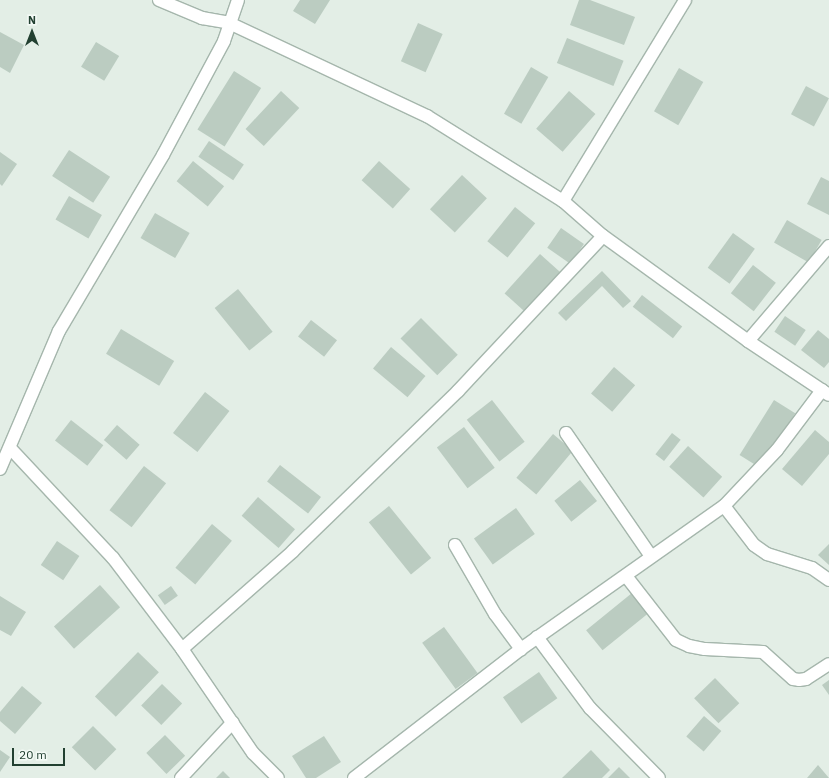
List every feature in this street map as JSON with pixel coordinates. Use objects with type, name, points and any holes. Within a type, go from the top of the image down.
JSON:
[{"type":"street","points":[[159,0],[202,18],[230,24],[427,116],[563,201],[603,236],[748,341],[825,393],[777,450],[724,506],[537,637],[354,778]]},
{"type":"street","points":[[0,469],[11,449],[29,398],[59,331],[163,155],[224,41],[238,0]]},
{"type":"street","points":[[563,201],[685,0]]},
{"type":"street","points":[[182,649],[293,551],[458,391],[603,236]]},
{"type":"street","points":[[748,341],[829,246]]},
{"type":"street","points":[[566,433],[651,556]]},
{"type":"street","points":[[11,449],[113,558],[182,649],[253,753],[278,778]]},
{"type":"street","points":[[724,506],[754,545],[767,554],[812,568],[829,580]]},
{"type":"street","points":[[455,545],[495,614],[521,649]]},
{"type":"street","points":[[626,576],[676,640],[689,646],[705,649],[763,652],[793,679],[799,680],[806,679],[829,664]]},
{"type":"street","points":[[537,637],[590,708],[659,778]]},
{"type":"street","points":[[181,778],[233,722]]},
{"type":"building","points":[[300,0],[330,0],[315,24],[293,11]]},
{"type":"building","points":[[579,0],[590,0],[635,17],[624,45],[570,25]]},
{"type":"building","points":[[418,23],[443,34],[426,72],[401,61]]},
{"type":"building","points":[[0,32],[24,45],[10,73],[0,67]]},
{"type":"building","points":[[567,38],[624,61],[613,86],[557,63]]},
{"type":"building","points":[[96,42],[119,56],[104,81],[81,67]]},
{"type":"building","points":[[531,67],[548,77],[521,124],[504,114]]},
{"type":"building","points":[[679,68],[703,82],[678,125],[654,111]]},
{"type":"building","points":[[234,71],[261,88],[225,146],[197,130]]},
{"type":"building","points":[[806,86],[829,98],[814,126],[791,114]]},
{"type":"building","points":[[281,91],[299,108],[264,146],[246,129]]},
{"type":"building","points":[[569,91],[595,114],[563,152],[536,129]]},
{"type":"building","points":[[209,141],[244,164],[233,180],[198,157]]},
{"type":"building","points":[[69,150],[110,177],[93,203],[52,176]]},
{"type":"building","points":[[0,152],[17,164],[2,186],[0,184]]},
{"type":"building","points":[[193,161],[224,186],[208,206],[177,181]]},
{"type":"building","points":[[379,161],[410,189],[393,208],[362,180]]},
{"type":"building","points":[[462,175],[487,198],[455,233],[430,209]]},
{"type":"building","points":[[821,177],[829,181],[829,215],[807,204]]},
{"type":"building","points":[[69,196],[102,215],[88,238],[56,219]]},
{"type":"building","points":[[515,207],[535,223],[508,258],[487,241]]},
{"type":"building","points":[[155,213],[190,233],[175,258],[140,238]]},
{"type":"building","points":[[787,220],[822,240],[809,263],[774,243]]},
{"type":"building","points":[[561,228],[584,244],[570,264],[547,248]]},
{"type":"building","points":[[733,233],[755,249],[730,284],[708,268]]},
{"type":"building","points":[[540,254],[560,272],[525,311],[505,293]]},
{"type":"building","points":[[753,265],[776,283],[754,311],[731,293]]},
{"type":"building","points":[[602,271],[631,301],[623,308],[602,286],[566,321],[558,313]]},
{"type":"building","points":[[238,289],[273,332],[249,351],[215,308]]},
{"type":"building","points":[[642,295],[682,326],[673,338],[633,307]]},
{"type":"building","points":[[785,316],[806,330],[795,346],[774,332]]},
{"type":"building","points":[[421,318],[458,355],[437,375],[400,339]]},
{"type":"building","points":[[311,320],[337,340],[324,357],[298,337]]},
{"type":"building","points":[[121,329],[174,361],[159,386],[106,354]]},
{"type":"building","points":[[818,330],[829,339],[829,362],[824,368],[801,350]]},
{"type":"building","points":[[391,347],[425,376],[407,397],[373,368]]},
{"type":"building","points":[[614,367],[635,385],[612,412],[591,393]]},
{"type":"building","points":[[205,392],[229,411],[197,452],[173,433]]},
{"type":"building","points":[[492,400],[525,442],[499,461],[467,420]]},
{"type":"building","points":[[774,400],[795,413],[761,468],[740,455]]},
{"type":"building","points":[[71,420],[103,445],[87,466],[55,440]]},
{"type":"building","points":[[117,425],[140,445],[127,460],[104,440]]},
{"type":"building","points":[[464,427],[495,468],[468,488],[437,447]]},
{"type":"building","points":[[815,430],[829,442],[829,454],[802,486],[782,469]]},
{"type":"building","points":[[672,433],[681,440],[664,461],[655,454]]},
{"type":"building","points":[[553,434],[573,451],[536,494],[516,478]]},
{"type":"building","points":[[688,446],[722,477],[703,498],[669,467]]},
{"type":"building","points":[[280,465],[321,497],[308,514],[267,482]]},
{"type":"building","points":[[144,466],[166,483],[132,527],[110,510]]},
{"type":"building","points":[[580,480],[597,501],[571,522],[554,501]]},
{"type":"building","points":[[258,497],[295,529],[279,548],[242,516]]},
{"type":"building","points":[[389,506],[431,558],[411,574],[369,522]]},
{"type":"building","points":[[516,508],[535,534],[493,564],[474,539]]},
{"type":"building","points":[[212,524],[232,541],[195,584],[175,568]]},
{"type":"building","points":[[57,541],[79,556],[63,580],[41,565]]},
{"type":"building","points":[[829,544],[829,565],[818,555]]},
{"type":"building","points":[[100,585],[120,607],[74,649],[54,626]]},
{"type":"building","points":[[171,586],[178,596],[165,605],[158,595]]},
{"type":"building","points":[[632,593],[648,613],[603,650],[586,630]]},
{"type":"building","points":[[0,596],[26,612],[11,636],[0,630]]},
{"type":"building","points":[[444,627],[478,673],[456,689],[422,643]]},
{"type":"building","points":[[138,652],[159,672],[116,717],[95,697]]},
{"type":"building","points":[[539,672],[557,698],[521,723],[503,697]]},
{"type":"building","points":[[715,678],[739,703],[718,723],[694,698]]},
{"type":"building","points":[[829,680],[829,695],[822,685]]},
{"type":"building","points":[[162,684],[182,703],[161,725],[141,706]]},
{"type":"building","points":[[22,686],[42,703],[15,734],[0,721],[0,712]]},
{"type":"building","points":[[704,716],[721,731],[704,751],[686,736]]},
{"type":"building","points":[[93,726],[116,749],[95,771],[72,747]]},
{"type":"building","points":[[165,735],[185,756],[166,774],[146,753]]},
{"type":"building","points":[[324,736],[341,762],[316,778],[306,778],[292,756]]},
{"type":"building","points":[[0,750],[10,757],[0,772]]},
{"type":"building","points":[[591,750],[610,770],[602,778],[562,778]]},
{"type":"building","points":[[818,765],[829,778],[807,778]]},
{"type":"building","points":[[619,767],[630,778],[608,778]]},
{"type":"building","points":[[223,771],[230,778],[216,778]]}]
